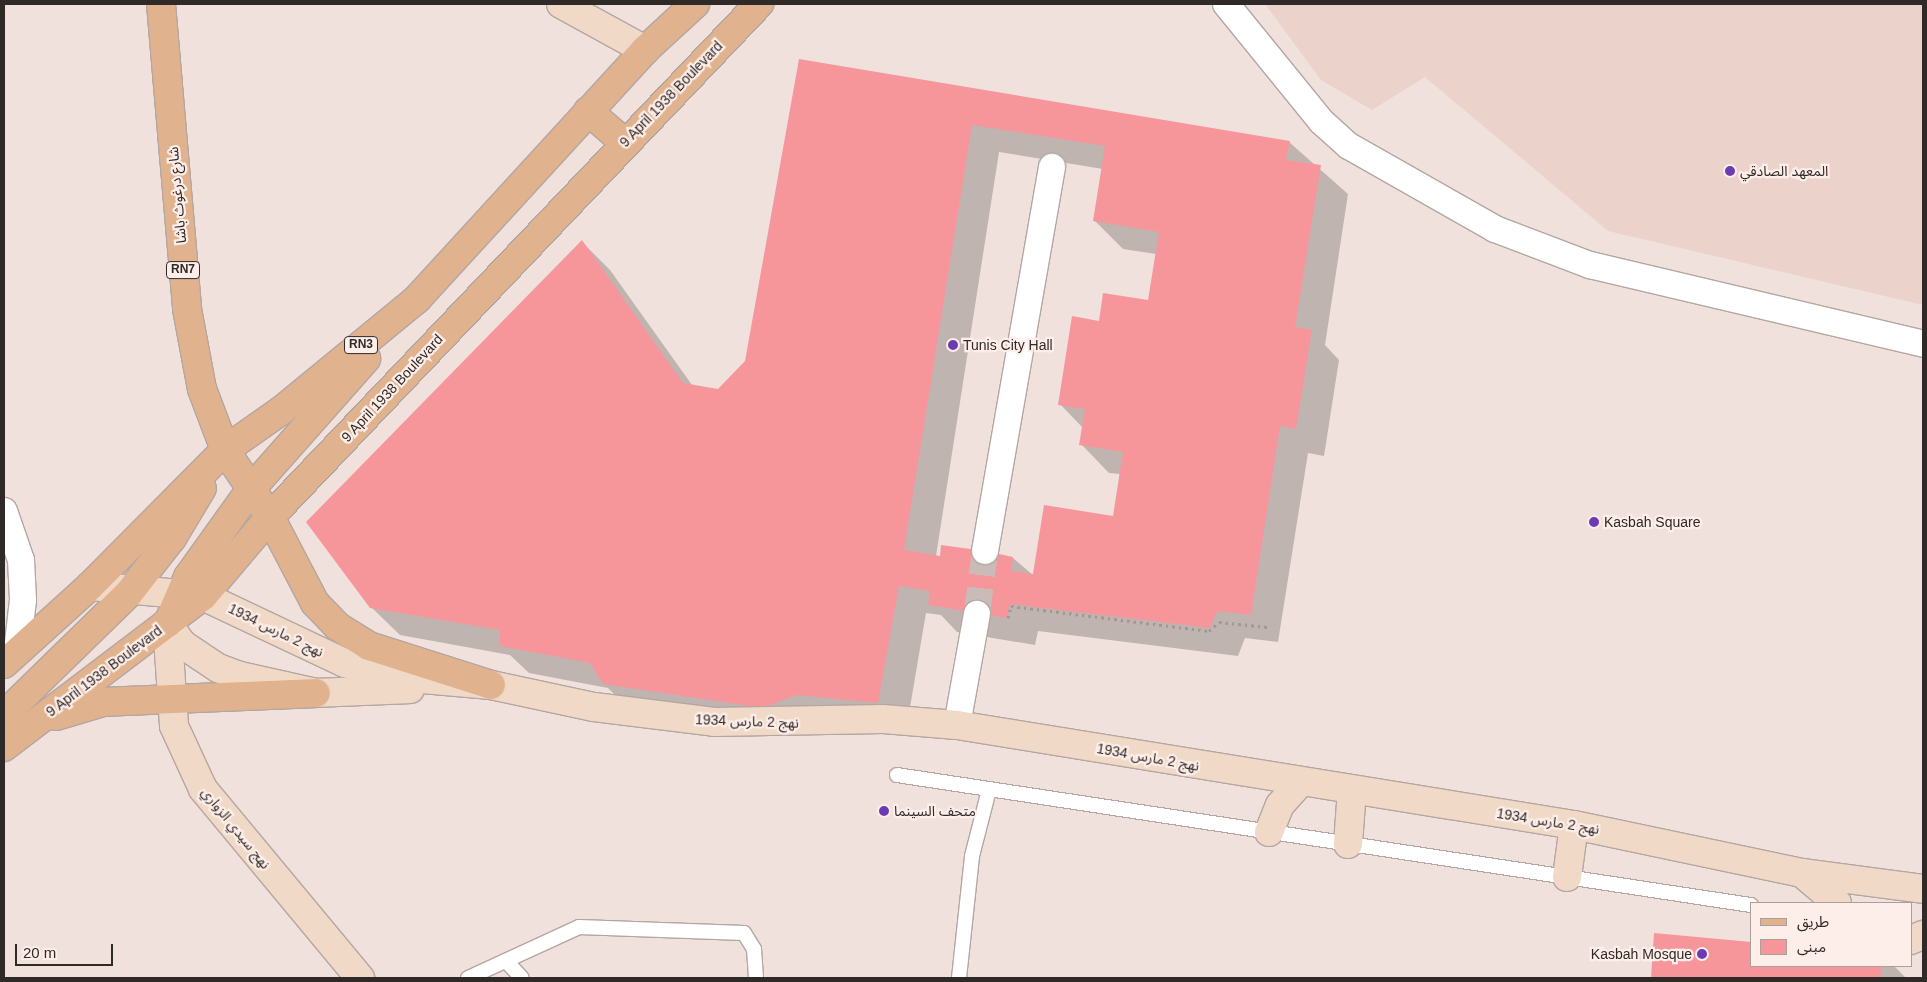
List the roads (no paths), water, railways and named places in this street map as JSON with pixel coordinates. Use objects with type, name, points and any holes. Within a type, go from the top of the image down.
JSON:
[{"type":"main road","name":"شارع درغوث باشا","points":[[161,4],[187,309],[202,389],[225,450],[270,517],[315,602],[350,636],[421,666],[491,685]]},
{"type":"main road","points":[[561,4],[645,50]]},
{"type":"main road","name":"RN3","points":[[11,658],[90,586],[225,450],[282,410],[417,299],[645,50],[696,4]]},
{"type":"main road","name":"9 April 1938 Boulevard","points":[[191,595],[270,517],[624,142],[759,4]]},
{"type":"main road","points":[[588,111],[624,142]]},
{"type":"main road","points":[[167,623],[191,595],[251,489],[417,299]]},
{"type":"main road","points":[[4,716],[129,593],[172,538],[225,450]]},
{"type":"main road","name":"نهج 2 مارس 1934","points":[[90,586],[129,593],[191,595],[345,663],[411,678],[491,685],[594,707],[714,722],[883,719],[957,725],[1300,783],[1574,825],[1802,873],[1923,889]]},
{"type":"main road","name":"9 April 1938 Boulevard","points":[[4,747],[167,623]]},
{"type":"main road","name":"نهج 2 مارس 1934","points":[[167,623],[182,644],[218,668],[316,693],[491,685]]},
{"type":"main road","name":"نهج سيدي الزواري","points":[[167,623],[169,697],[184,754],[203,789],[360,978]]},
{"type":"main road","points":[[38,722],[103,702],[169,697],[316,693]]},
{"type":"main road","points":[[1269,832],[1280,805],[1300,783]]},
{"type":"main road","points":[[1348,844],[1352,790]]},
{"type":"main road","points":[[1568,877],[1574,825]]},
{"type":"main road","name":"نهج 2 مارس 1934","points":[[1802,873],[1836,902]]},
{"type":"main road","points":[[1912,941],[1923,935]]},
{"type":"main road","points":[[1912,943],[1923,949]]},
{"type":"street","points":[[1226,4],[1322,122],[1349,146],[1495,230],[1590,266],[1923,344]]},
{"type":"street","points":[[985,551],[1052,167]]},
{"type":"street","points":[[4,511],[21,560],[23,600],[11,658]]},
{"type":"street","points":[[957,725],[977,616]]},
{"type":"lane","points":[[897,775],[1750,905]]},
{"type":"lane","points":[[959,978],[972,856],[989,790]]},
{"type":"lane","points":[[468,978],[579,927],[744,933],[754,949],[756,978]]},
{"type":"lane","points":[[506,961],[522,978]]},
{"type":"tunnel","points":[[977,614],[985,551]]},
{"type":"place","name":"المعهد الصادقي","points":[[1730,171]]},
{"type":"place","name":"Tunis City Hall","points":[[953,345]]},
{"type":"place","name":"Kasbah Square","points":[[1594,522]]},
{"type":"place","name":"متحف السينما","points":[[884,811]]},
{"type":"place","name":"Kasbah Mosque","points":[[1702,954]]}]
